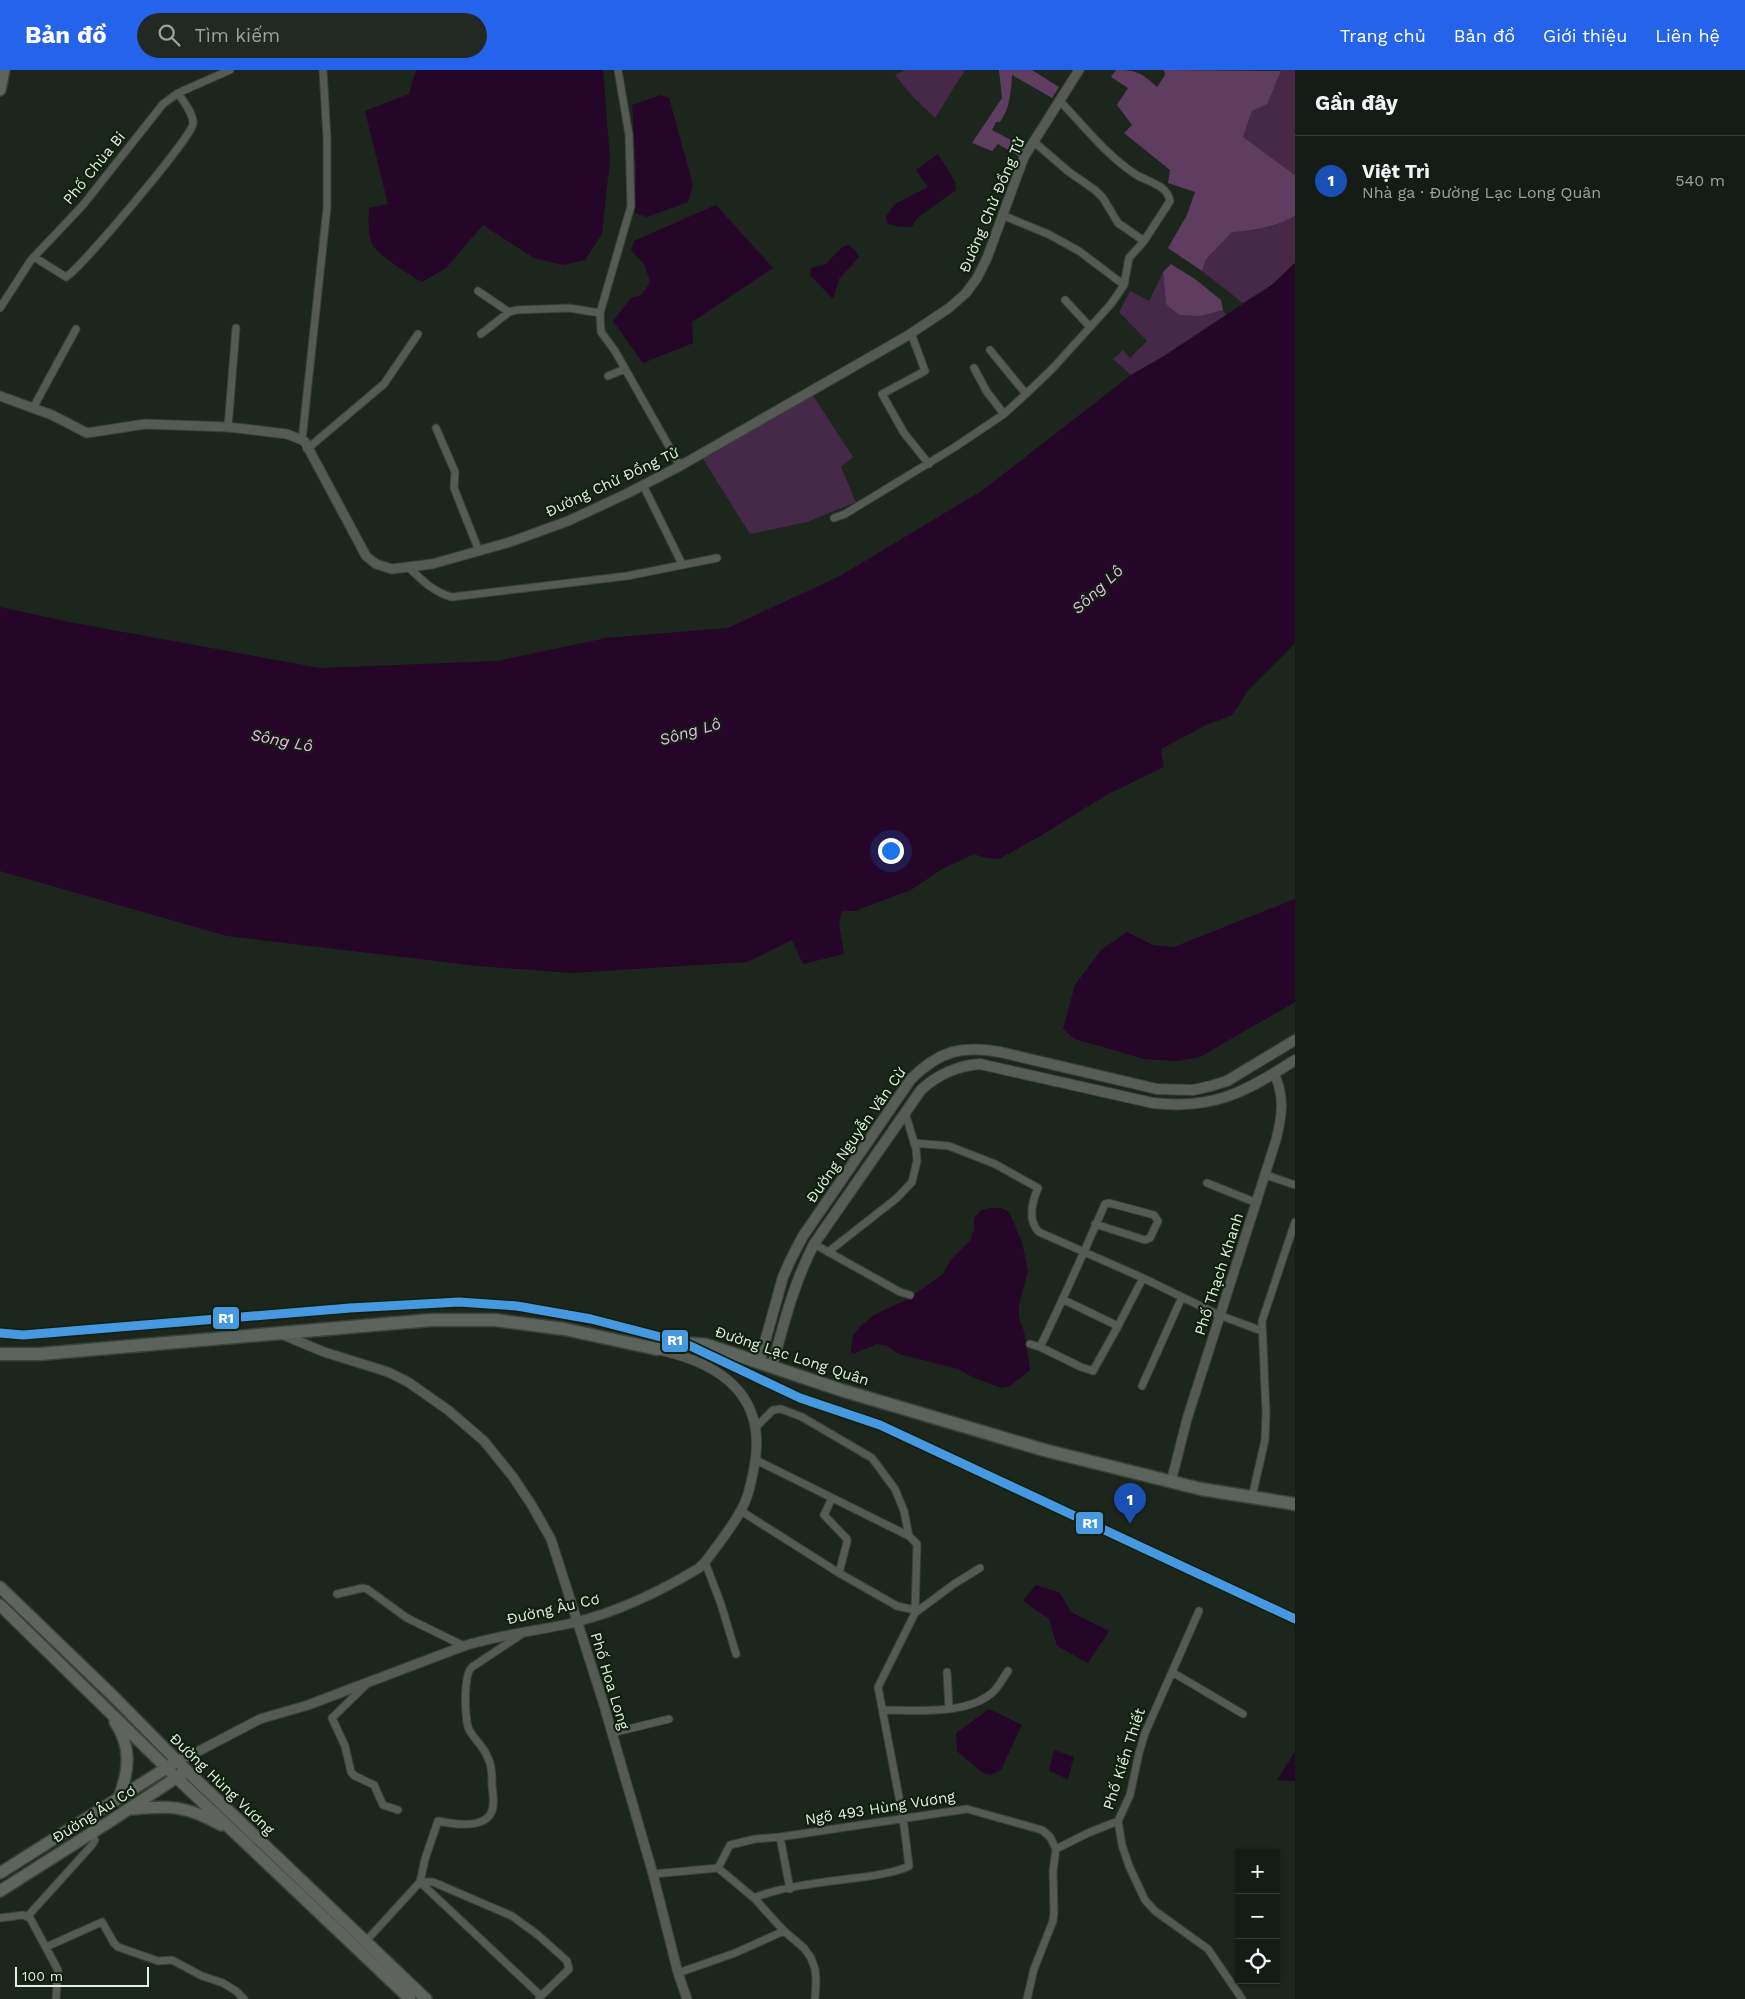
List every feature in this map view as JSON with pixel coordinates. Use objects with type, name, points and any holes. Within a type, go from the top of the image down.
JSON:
[{"type":"highway","name":"Đường Lạc Long Quân","points":[[0,1354],[40,1354],[431,1320],[495,1320],[564,1329],[657,1349],[684,1343],[707,1345],[841,1390],[1044,1450],[1222,1494],[1295,1504]]},
{"type":"main road","points":[[0,90],[4,70]]},
{"type":"main road","name":"Đường Nguyễn Văn Cừ","points":[[759,1363],[784,1277],[791,1259],[804,1236],[911,1079],[934,1060],[962,1049],[978,1048],[1158,1089],[1193,1090],[1227,1081],[1295,1040]]},
{"type":"main road","name":"Đường Nguyễn Văn Cừ","points":[[772,1367],[800,1271],[814,1244],[921,1090],[940,1074],[965,1065],[980,1064],[1153,1103],[1175,1106],[1198,1105],[1233,1096],[1274,1074],[1295,1060]]},
{"type":"main road","points":[[844,1175],[856,1183]]},
{"type":"main road","name":"Đường Hùng Vương","points":[[0,1587],[176,1761],[182,1774],[236,1833],[410,1999]]},
{"type":"main road","name":"Đường Hùng Vương","points":[[0,1605],[99,1700],[166,1768],[182,1774],[366,1941],[426,1999]]},
{"type":"main road","points":[[99,1700],[119,1727],[127,1747],[129,1763],[119,1798]]},
{"type":"main road","name":"Đường Âu Cơ","points":[[0,1873],[176,1761]]},
{"type":"main road","name":"Đường Âu Cơ","points":[[0,1891],[129,1810],[182,1774]]},
{"type":"main road","points":[[129,1810],[163,1806],[180,1808],[203,1816],[236,1833]]},
{"type":"street","name":"Phố Chùa Bi","points":[[0,308],[34,257],[85,202],[154,115],[178,93],[230,70]]},
{"type":"street","points":[[0,396],[52,415],[87,433],[145,424],[228,427],[287,434],[302,440],[327,208],[327,138],[323,70]]},
{"type":"street","points":[[618,70],[628,135],[631,206],[600,314],[601,332],[615,351],[680,466]]},
{"type":"street","name":"Đường Chử Đồng Tử","points":[[302,440],[306,442],[307,449],[366,556],[376,564],[392,569],[432,564],[479,551],[568,521],[680,466],[911,333],[949,308],[966,293],[977,278],[987,258],[1020,166],[1033,141],[1079,70]]},
{"type":"street","points":[[34,257],[66,277],[110,230],[174,155],[191,129],[193,123],[191,116],[178,93]]},
{"type":"street","points":[[834,518],[845,514],[929,464],[1004,414],[1026,394],[1053,368],[1111,304],[1124,285],[1129,258],[1144,240],[1170,201],[1168,194],[1162,188],[1135,174],[1110,153],[1059,100]]},
{"type":"street","points":[[1033,141],[1069,172],[1095,190],[1118,223],[1144,240]]},
{"type":"street","points":[[1002,216],[1048,234],[1078,251],[1124,285]]},
{"type":"street","points":[[478,291],[509,312]]},
{"type":"street","points":[[1065,300],[1090,327]]},
{"type":"street","points":[[481,334],[509,312],[517,310],[569,308],[600,314]]},
{"type":"street","points":[[228,427],[236,328]]},
{"type":"street","points":[[33,408],[76,330]]},
{"type":"street","points":[[911,333],[925,371],[882,394],[904,433],[929,464]]},
{"type":"street","points":[[307,449],[384,384],[418,334]]},
{"type":"street","points":[[990,350],[1026,394]]},
{"type":"street","points":[[974,368],[987,392],[1004,414]]},
{"type":"street","points":[[608,376],[625,369]]},
{"type":"street","points":[[436,428],[455,472],[454,488],[479,551]]},
{"type":"street","points":[[643,485],[682,564]]},
{"type":"street","points":[[408,567],[429,586],[452,597],[627,576],[717,558]]},
{"type":"street","name":"Phố Thạch Khanh","points":[[1171,1482],[1187,1419],[1276,1140],[1282,1110],[1281,1092],[1274,1074]]},
{"type":"street","points":[[828,1252],[897,1198],[912,1182],[917,1161],[905,1112]]},
{"type":"street","points":[[914,1143],[949,1146],[995,1164],[1038,1188],[1031,1215],[1035,1228],[1039,1232],[1143,1278],[1219,1315],[1262,1331]]},
{"type":"street","points":[[1266,1175],[1295,1185]]},
{"type":"street","points":[[1207,1183],[1257,1203]]},
{"type":"street","points":[[1040,1347],[1064,1300],[1095,1224],[1105,1204],[1109,1203],[1154,1215],[1158,1221],[1150,1238],[1145,1240],[1095,1224]]},
{"type":"street","points":[[1252,1497],[1265,1440],[1266,1413],[1262,1321],[1295,1222]]},
{"type":"street","points":[[814,1244],[900,1292],[910,1295]]},
{"type":"street","points":[[1030,1344],[1081,1367],[1093,1370],[1143,1278]]},
{"type":"street","points":[[1142,1386],[1182,1297]]},
{"type":"street","points":[[1064,1300],[1118,1326]]},
{"type":"street","name":"Phố Hoa Long","points":[[278,1333],[324,1352],[388,1372],[408,1382],[448,1410],[484,1441],[513,1477],[551,1539],[612,1733],[687,1999]]},
{"type":"street","name":"Đường Âu Cơ","points":[[176,1761],[260,1719],[308,1705],[464,1646],[486,1639],[577,1622],[606,1613],[653,1594],[705,1562],[741,1511],[751,1484],[756,1460],[758,1446],[756,1427],[746,1400],[735,1386],[697,1361],[657,1349]]},
{"type":"street","points":[[756,1427],[773,1410],[781,1409],[802,1417],[872,1458],[896,1489],[906,1517],[909,1536]]},
{"type":"street","points":[[754,1898],[763,1894],[906,1868],[909,1864],[903,1818],[878,1692],[880,1682],[915,1612],[917,1544],[909,1536],[756,1460]]},
{"type":"street","points":[[832,1498],[824,1516],[847,1539],[839,1573]]},
{"type":"street","points":[[741,1511],[839,1573],[897,1606],[915,1612]]},
{"type":"street","points":[[705,1562],[721,1604],[736,1654]]},
{"type":"street","points":[[915,1612],[980,1568]]},
{"type":"street","points":[[337,1594],[363,1588],[367,1589],[407,1618],[464,1646]]},
{"type":"street","name":"Phố Kiến Thiết","points":[[1199,1610],[1142,1743],[1130,1795],[1118,1821],[1122,1845],[1145,1900],[1154,1911],[1208,1949],[1242,1999]]},
{"type":"street","points":[[366,1941],[420,1882],[425,1859],[438,1821],[449,1824],[480,1822],[486,1819],[492,1812],[491,1765],[468,1725],[466,1674],[472,1667],[525,1632]]},
{"type":"street","points":[[883,1710],[949,1709],[973,1704],[994,1691],[1008,1671]]},
{"type":"street","points":[[947,1672],[949,1709]]},
{"type":"street","points":[[1172,1672],[1243,1714]]},
{"type":"street","points":[[368,1682],[332,1718],[345,1746],[350,1772],[374,1785],[383,1805],[398,1810]]},
{"type":"street","points":[[612,1733],[669,1719]]},
{"type":"street","name":"Đường Âu Cơ","points":[[182,1774],[195,1753]]},
{"type":"street","name":"Ngõ 493 Hùng Vương","points":[[718,1868],[730,1845],[755,1838],[780,1837],[972,1809],[1042,1830],[1050,1837],[1056,1849]]},
{"type":"street","points":[[1027,1999],[1034,1969],[1053,1921],[1053,1871],[1056,1849],[1118,1821]]},
{"type":"street","points":[[27,1917],[92,1845],[95,1840],[90,1834]]},
{"type":"street","points":[[780,1837],[790,1889]]},
{"type":"street","points":[[653,1874],[718,1868],[754,1898],[784,1931],[804,1948],[811,1958],[816,1980],[815,1999]]},
{"type":"street","points":[[420,1882],[433,1882],[512,1916],[538,1934],[567,1961],[569,1969],[540,1998],[420,1882]]},
{"type":"street","points":[[0,1918],[23,1914],[30,1918],[58,1970],[56,1999]]},
{"type":"street","points":[[46,1947],[102,1922],[118,1947],[158,1961],[172,1960],[202,1976],[223,1983],[236,1991],[244,1999]]},
{"type":"street","points":[[678,1972],[735,1953],[784,1931]]},
{"type":"shaded area","points":[[905,70],[965,70],[935,118],[912,96],[895,75]]},
{"type":"shaded area","points":[[999,70],[1032,70],[1059,87],[1052,98],[1012,75],[1006,111],[1000,122],[996,122],[992,130],[1024,147],[1020,157],[998,144],[992,151],[972,143],[1002,98]]},
{"type":"shaded area","points":[[1116,70],[1139,73],[1157,87],[1165,75],[1164,70],[1281,71],[1267,104],[1252,111],[1243,137],[1295,175],[1295,216],[1265,228],[1232,232],[1206,259],[1202,271],[1168,248],[1187,215],[1195,192],[1168,183],[1170,170],[1124,133],[1132,125],[1117,105],[1128,88],[1111,77]]},
{"type":"shaded area","points":[[1279,70],[1295,70],[1295,175],[1243,137],[1252,110],[1281,71]]},
{"type":"shaded area","points":[[1295,216],[1295,263],[1273,284],[1243,303],[1202,271],[1205,259],[1232,231],[1249,231],[1265,228]]},
{"type":"shaded area","points":[[1171,264],[1195,279],[1221,300],[1223,310],[1201,316],[1179,315],[1166,304],[1163,272]]},
{"type":"shaded area","points":[[1163,272],[1166,304],[1201,316],[1223,310],[1226,315],[1164,356],[1131,375],[1113,359],[1123,350],[1130,358],[1147,341],[1119,312],[1130,291],[1149,301]]},
{"type":"shaded area","points":[[812,394],[853,457],[841,467],[856,502],[807,522],[750,534],[703,459]]},
{"type":"water","points":[[417,70],[603,70],[610,159],[602,234],[585,260],[563,265],[534,258],[483,225],[446,268],[422,282],[375,248],[370,235],[369,208],[388,204],[365,111],[409,94]]},
{"type":"water","points":[[661,95],[669,98],[693,185],[688,202],[647,217],[635,213],[636,169],[632,105]]},
{"type":"water","points":[[938,154],[955,182],[956,190],[917,218],[912,227],[888,224],[886,216],[895,204],[928,187],[916,170]]},
{"type":"water","points":[[716,205],[773,268],[692,322],[693,343],[643,363],[613,321],[631,298],[642,295],[650,281],[644,264],[631,250],[634,241]]},
{"type":"water","points":[[848,245],[855,250],[859,257],[839,279],[833,299],[810,275],[811,268],[826,264],[842,247]]},
{"type":"water","name":"Sông Lô","points":[[1295,263],[1295,643],[1247,692],[1232,715],[1204,726],[1161,749],[1164,767],[1108,794],[999,859],[974,854],[942,869],[911,890],[854,911],[842,911],[839,924],[844,954],[803,964],[792,940],[747,962],[572,973],[478,966],[227,936],[0,871],[0,607],[69,622],[320,668],[497,661],[606,638],[728,628],[840,576],[983,490],[1131,375],[1164,356],[1273,284]]},
{"type":"water","points":[[1295,899],[1295,1002],[1200,1057],[1177,1061],[1144,1059],[1075,1039],[1063,1029],[1075,985],[1101,950],[1127,932],[1153,945],[1174,947]]},
{"type":"water","points":[[1001,1208],[1009,1212],[1022,1242],[1028,1271],[1019,1305],[1019,1314],[1024,1331],[1030,1370],[1010,1386],[1002,1388],[974,1378],[958,1369],[899,1354],[887,1346],[877,1344],[853,1354],[851,1352],[853,1335],[862,1325],[874,1315],[908,1299],[943,1274],[951,1260],[970,1241],[974,1229],[974,1218],[981,1210]]},
{"type":"water","points":[[1036,1585],[1060,1593],[1071,1612],[1109,1631],[1088,1663],[1057,1646],[1049,1619],[1023,1601]]},
{"type":"water","points":[[989,1709],[1022,1725],[1001,1770],[990,1775],[983,1773],[957,1751],[956,1733]]},
{"type":"water","points":[[1054,1750],[1074,1757],[1068,1779],[1049,1771]]},
{"type":"water","points":[[1295,1752],[1295,1781],[1277,1780]]},
{"type":"transit line","name":"R1","points":[[0,1333],[23,1335],[350,1308],[459,1302],[517,1306],[591,1319],[684,1343],[800,1398],[880,1425],[1295,1619]]},
{"type":"place","name":"Việt Trì","points":[[1130,1524]]}]
